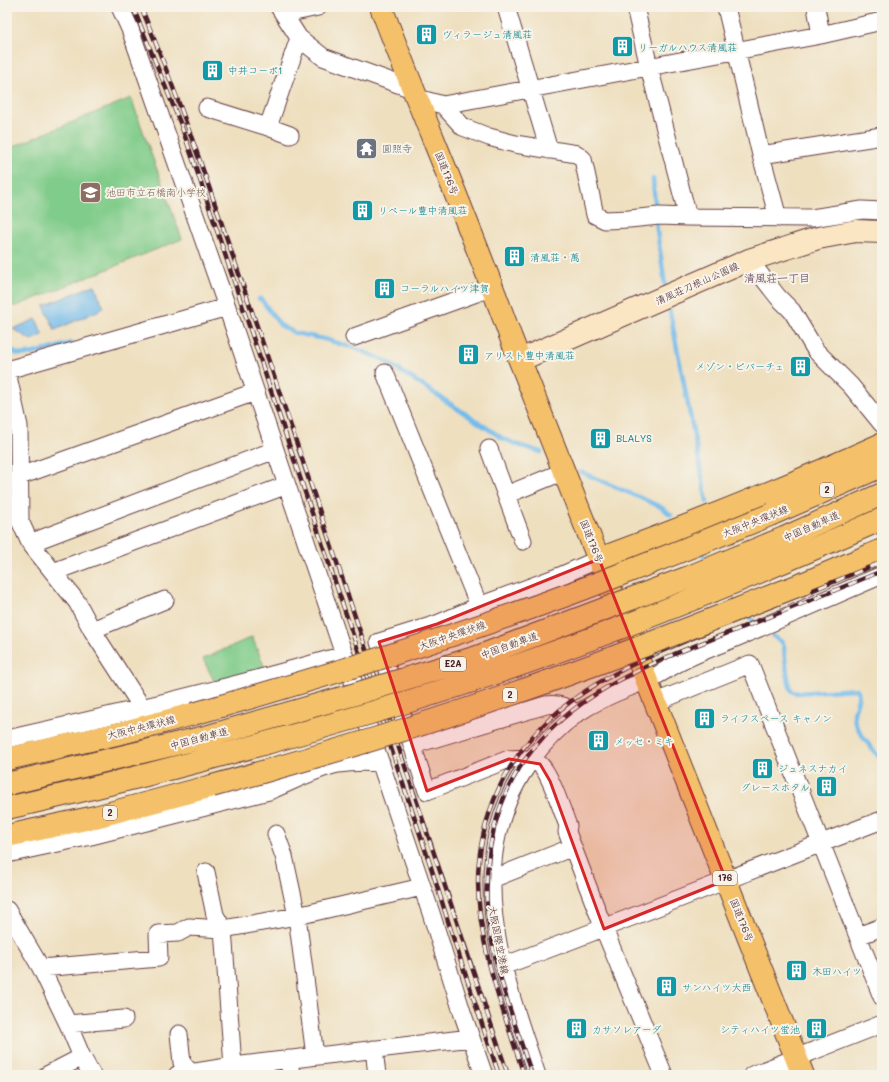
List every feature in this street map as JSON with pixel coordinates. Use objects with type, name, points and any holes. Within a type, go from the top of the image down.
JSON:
[{"type":"main road","name":"国道176号","points":[[381,7],[493,287],[565,476],[800,1066]]},
{"type":"main road","points":[[599,559],[705,519],[826,470],[882,444]]},
{"type":"main road","name":"大阪中央環状線","points":[[7,759],[122,733],[193,714],[291,686],[439,639],[582,590],[772,514],[882,466]]},
{"type":"main road","name":"中国自動車道","points":[[7,784],[205,737],[477,657],[688,577],[784,538],[882,494]]},
{"type":"main road","name":"E2A","points":[[7,808],[211,758],[361,716],[490,675],[700,597],[792,559],[882,519]]},
{"type":"main road","name":"2","points":[[7,836],[95,816],[212,786],[323,755],[515,693],[646,645],[802,584],[882,550]]},
{"type":"street","points":[[120,7],[130,28],[228,307],[255,392],[381,763],[484,1075]]},
{"type":"street","points":[[318,7],[282,11],[299,38],[323,57],[443,105],[463,127],[489,138],[577,154],[583,159],[595,215],[605,220],[659,216],[812,218],[862,210],[882,211]]},
{"type":"street","points":[[506,7],[549,150]]},
{"type":"street","points":[[635,7],[688,217]]},
{"type":"street","points":[[726,7],[761,155],[778,218]]},
{"type":"street","points":[[816,7],[821,35]]},
{"type":"street","points":[[443,105],[821,35],[882,21]]},
{"type":"street","points":[[268,127],[299,38]]},
{"type":"street","points":[[207,108],[290,135]]},
{"type":"street","points":[[761,155],[882,136]]},
{"type":"street","name":"清風荘刀根山公園線","points":[[520,360],[749,260],[818,238],[856,231],[882,232]]},
{"type":"street","points":[[749,260],[778,297],[792,311],[816,351],[851,386],[882,424]]},
{"type":"street","points":[[354,337],[493,287]]},
{"type":"street","points":[[143,708],[92,630],[77,602],[30,543],[20,521],[18,426],[7,371],[228,307]]},
{"type":"street","points":[[385,373],[479,606]]},
{"type":"street","points":[[20,476],[255,392]]},
{"type":"street","points":[[489,449],[523,541]]},
{"type":"street","points":[[30,543],[275,450]]},
{"type":"street","points":[[506,496],[555,475],[565,476]]},
{"type":"street","points":[[53,572],[287,485]]},
{"type":"street","points":[[599,559],[560,576],[479,606],[437,624],[379,642],[427,791],[505,760],[531,760],[537,762],[543,767],[568,826],[567,832],[604,929],[664,1075]]},
{"type":"street","name":"大阪国際空港線","points":[[537,1075],[503,966],[494,917],[492,879],[494,846],[498,828],[512,793],[531,760],[554,732],[577,714],[599,700],[647,681],[685,659],[882,575]]},
{"type":"street","points":[[92,630],[165,600]]},
{"type":"street","points":[[7,739],[143,708],[344,655]]},
{"type":"street","points":[[656,702],[750,664],[882,997]]},
{"type":"street","points":[[413,745],[546,705],[552,704],[562,706],[577,714]]},
{"type":"street","points":[[7,854],[91,836],[269,791],[294,779],[326,767],[362,762],[381,763]]},
{"type":"street","points":[[503,966],[604,929],[882,820]]},
{"type":"street","points":[[276,834],[284,856],[297,916],[315,1056]]},
{"type":"street","points":[[492,879],[573,847]]},
{"type":"street","points":[[206,872],[215,915],[223,929],[233,1066]]},
{"type":"street","points":[[41,968],[160,958],[158,934],[178,933],[189,927],[223,929],[297,916],[422,887]]},
{"type":"street","points":[[7,910],[41,968],[82,1057],[92,1075]]},
{"type":"street","points":[[858,936],[882,927]]},
{"type":"street","points":[[68,1024],[124,1019]]},
{"type":"street","points":[[752,1075],[800,1066],[882,1024]]},
{"type":"street","points":[[179,1034],[182,1063],[187,1074],[233,1066],[290,1067],[315,1056],[471,1038]]},
{"type":"street","points":[[374,1049],[376,1075]]},
{"type":"street","points":[[47,1075],[82,1057]]},
{"type":"highlighted area","points":[[599,559],[726,880],[604,929],[550,781],[540,764],[509,759],[427,791],[379,642],[437,624]]},
{"type":"green space","points":[[131,98],[182,239],[14,307],[9,294],[7,295],[7,149]]},
{"type":"green space","points":[[252,637],[265,668],[215,683],[203,659]]},
{"type":"water","points":[[94,285],[104,308],[55,330],[44,306]]},
{"type":"water","points":[[36,319],[43,335],[31,340],[13,329]]},
{"type":"waterway","points":[[653,179],[657,231],[666,291]]},
{"type":"waterway","points":[[259,299],[261,299],[280,325],[295,333],[324,339],[351,347],[384,360],[502,438],[541,452]]},
{"type":"waterway","points":[[668,302],[707,502]]},
{"type":"waterway","points":[[7,344],[15,353],[23,355],[37,353],[71,343]]},
{"type":"waterway","points":[[581,472],[661,507],[671,515]]},
{"type":"waterway","points":[[699,549],[709,562]]},
{"type":"waterway","points":[[747,613],[755,624]]},
{"type":"waterway","points":[[773,636],[782,642],[784,646],[785,662],[793,692],[798,693],[857,689],[858,699],[854,714],[857,727],[865,740],[882,759]]},
{"type":"railway","points":[[133,7],[181,125],[196,168],[430,864],[499,1075]]},
{"type":"railway","points":[[141,7],[173,88],[217,209],[508,1075]]},
{"type":"railway","points":[[524,1075],[487,955],[479,906],[478,871],[482,840],[494,800],[511,766],[532,737],[558,712],[586,691],[617,673],[683,642],[882,562]]},
{"type":"railway","points":[[532,1075],[511,1013],[499,971],[487,907],[487,869],[493,832],[500,808],[517,772],[540,741],[567,714],[599,692],[633,673],[668,657],[882,571]]},
{"type":"place","name":"ヴィラージュ清風荘","points":[[427,34]]},
{"type":"place","name":"リーガルハウス清風荘","points":[[622,47]]},
{"type":"place","name":"中井コーポ1","points":[[212,70]]},
{"type":"place","name":"圓照寺","points":[[366,148]]},
{"type":"place","name":"池田市立石橋南小学校","points":[[90,192]]},
{"type":"place","name":"リベール豊中清風荘","points":[[363,210]]},
{"type":"place","name":"清風荘・萬","points":[[514,257]]},
{"type":"place","name":"コーラルハイツ津賀","points":[[385,288]]},
{"type":"place","name":"アリスト豊中清風荘","points":[[469,355]]},
{"type":"place","name":"メゾン・ビバーチェ","points":[[800,366]]},
{"type":"place","name":"BLALYS","points":[[601,438]]},
{"type":"place","name":"ライフスペース キャノン","points":[[705,718]]},
{"type":"place","name":"メッセ・ミキ","points":[[598,741]]},
{"type":"place","name":"ジュネスナカイ","points":[[763,768]]},
{"type":"place","name":"グレースホタル","points":[[826,787]]},
{"type":"place","name":"木田ハイツ","points":[[796,971]]},
{"type":"place","name":"サンハイツ大西","points":[[666,987]]},
{"type":"place","name":"カサソレアーダ","points":[[577,1029]]},
{"type":"place","name":"シティハイツ蛍池","points":[[816,1029]]},
{"type":"district","name":"清風荘一丁目","points":[[777,278]]}]
